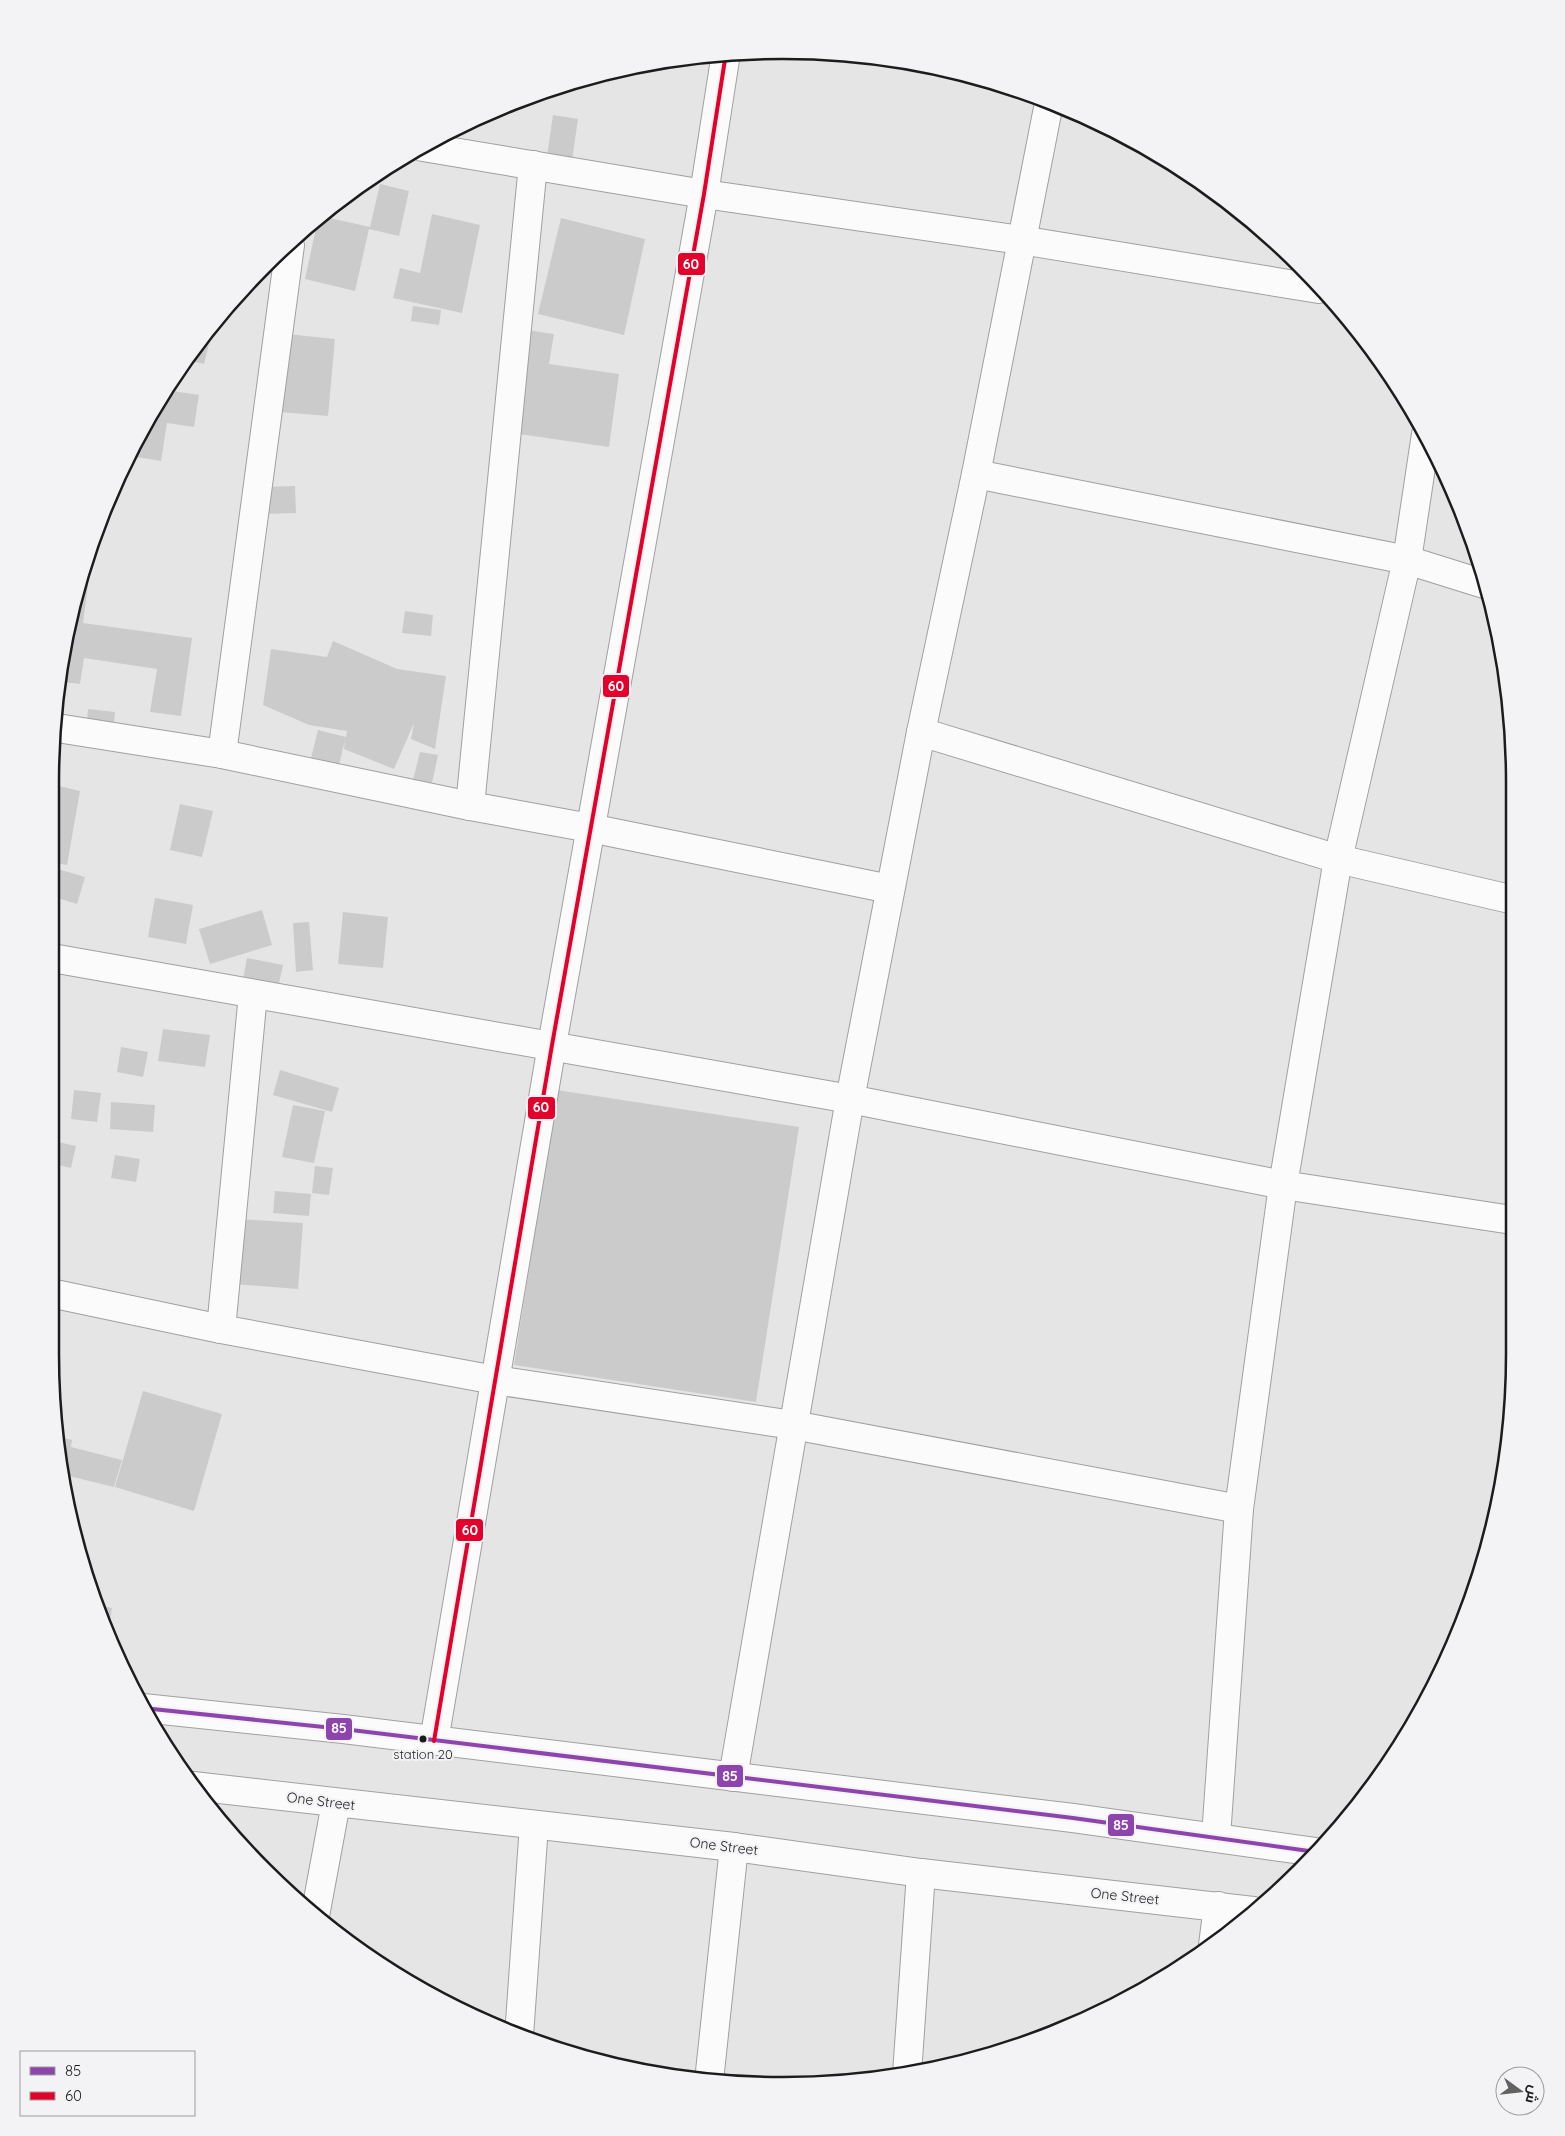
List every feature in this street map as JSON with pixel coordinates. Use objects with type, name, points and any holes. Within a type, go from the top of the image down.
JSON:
[{"type":"street","points":[[434,1741],[552,1045],[704,194],[725,61]]},
{"type":"street","points":[[733,1777],[850,1099],[921,732],[976,474],[1048,110]]},
{"type":"street","points":[[432,150],[704,194],[1021,240],[1310,288]]},
{"type":"street","points":[[470,806],[533,166]]},
{"type":"street","points":[[222,754],[289,254]]},
{"type":"street","points":[[1216,1836],[1239,1509],[1282,1185],[1338,858],[1407,560],[1424,448]]},
{"type":"street","points":[[976,474],[1407,560],[1478,582]]},
{"type":"street","points":[[61,729],[222,754],[470,806],[590,828],[890,889]]},
{"type":"street","points":[[921,732],[1338,858],[1506,899]]},
{"type":"street","points":[[59,959],[850,1099],[1282,1185],[1506,1219]]},
{"type":"street","points":[[221,1328],[253,994]]},
{"type":"street","points":[[59,1295],[221,1328],[495,1380],[793,1425],[1239,1509]]},
{"type":"street","points":[[153,1709],[434,1741],[1216,1836],[1308,1851]]},
{"type":"street","name":"One Street","points":[[203,1787],[734,1847],[921,1873],[1245,1910]]},
{"type":"street","points":[[317,1907],[336,1803]]},
{"type":"street","points":[[520,2027],[534,1825]]},
{"type":"street","points":[[710,2073],[734,1847]]},
{"type":"street","points":[[908,2066],[921,1873]]},
{"type":"street","points":[[1214,1935],[1218,1906]]},
{"type":"building","points":[[553,115],[578,119],[570,174],[545,170]]},
{"type":"building","points":[[380,184],[409,191],[399,236],[369,229],[355,291],[305,279],[316,229],[330,218],[370,227]]},
{"type":"building","points":[[432,214],[480,225],[462,313],[393,298],[400,268],[420,273]]},
{"type":"building","points":[[561,218],[645,239],[624,335],[538,314]]},
{"type":"building","points":[[413,306],[441,310],[439,325],[411,321]]},
{"type":"building","points":[[527,330],[554,334],[549,364],[619,374],[609,447],[512,433]]},
{"type":"building","points":[[287,334],[335,339],[328,416],[279,412]]},
{"type":"building","points":[[210,340],[204,364],[194,362]]},
{"type":"building","points":[[174,391],[199,395],[194,427],[167,423],[161,461],[136,457]]},
{"type":"building","points":[[295,486],[296,513],[263,514],[263,487]]},
{"type":"building","points":[[86,585],[88,585],[83,623],[192,638],[181,716],[150,712],[157,669],[84,658],[80,684],[66,682]]},
{"type":"building","points":[[405,611],[433,615],[431,636],[402,633]]},
{"type":"building","points":[[333,641],[397,669],[446,676],[435,749],[411,739],[414,723],[394,769],[344,749],[345,740],[337,773],[309,766],[318,730],[346,737],[347,731],[309,725],[263,705],[271,649],[327,657]]},
{"type":"building","points":[[88,709],[115,712],[113,734],[86,731]]},
{"type":"building","points":[[420,752],[438,755],[432,783],[413,780]]},
{"type":"building","points":[[59,786],[80,791],[67,865],[59,864]]},
{"type":"building","points":[[180,804],[213,811],[202,857],[170,850]]},
{"type":"building","points":[[59,869],[85,877],[77,904],[59,898]]},
{"type":"building","points":[[155,898],[193,905],[186,944],[148,937]]},
{"type":"building","points":[[262,910],[272,945],[210,964],[199,929]]},
{"type":"building","points":[[343,912],[388,917],[383,968],[338,964]]},
{"type":"building","points":[[309,922],[313,970],[296,972],[293,923]]},
{"type":"building","points":[[247,958],[283,965],[276,997],[241,990]]},
{"type":"building","points":[[163,1029],[210,1035],[205,1067],[158,1061]]},
{"type":"building","points":[[121,1047],[148,1052],[143,1077],[117,1072]]},
{"type":"building","points":[[280,1070],[339,1088],[332,1112],[273,1095]]},
{"type":"building","points":[[74,1090],[101,1093],[97,1122],[71,1119]]},
{"type":"building","points":[[557,1090],[799,1127],[756,1402],[514,1365]]},
{"type":"building","points":[[111,1102],[155,1105],[153,1132],[110,1129]]},
{"type":"building","points":[[293,1105],[325,1111],[314,1163],[282,1157]]},
{"type":"building","points":[[59,1142],[76,1146],[71,1168],[59,1165]]},
{"type":"building","points":[[115,1155],[140,1159],[136,1182],[111,1178]]},
{"type":"building","points":[[315,1166],[333,1168],[329,1195],[312,1193]]},
{"type":"building","points":[[275,1191],[311,1194],[309,1216],[273,1213]]},
{"type":"building","points":[[239,1219],[303,1223],[298,1289],[233,1284]]},
{"type":"building","points":[[143,1391],[222,1414],[194,1511],[115,1487]]},
{"type":"building","points":[[64,1438],[72,1440],[71,1447],[122,1460],[114,1487],[70,1476]]},
{"type":"building","points":[[105,1606],[112,1608],[110,1620]]},
{"type":"transit line","name":"60","points":[[434,1741],[552,1045],[704,194],[725,61]]},
{"type":"transit line","name":"85","points":[[153,1709],[343,1729],[1073,1818],[1308,1851]]},
{"type":"place","name":"station 20","points":[[423,1739]]}]
